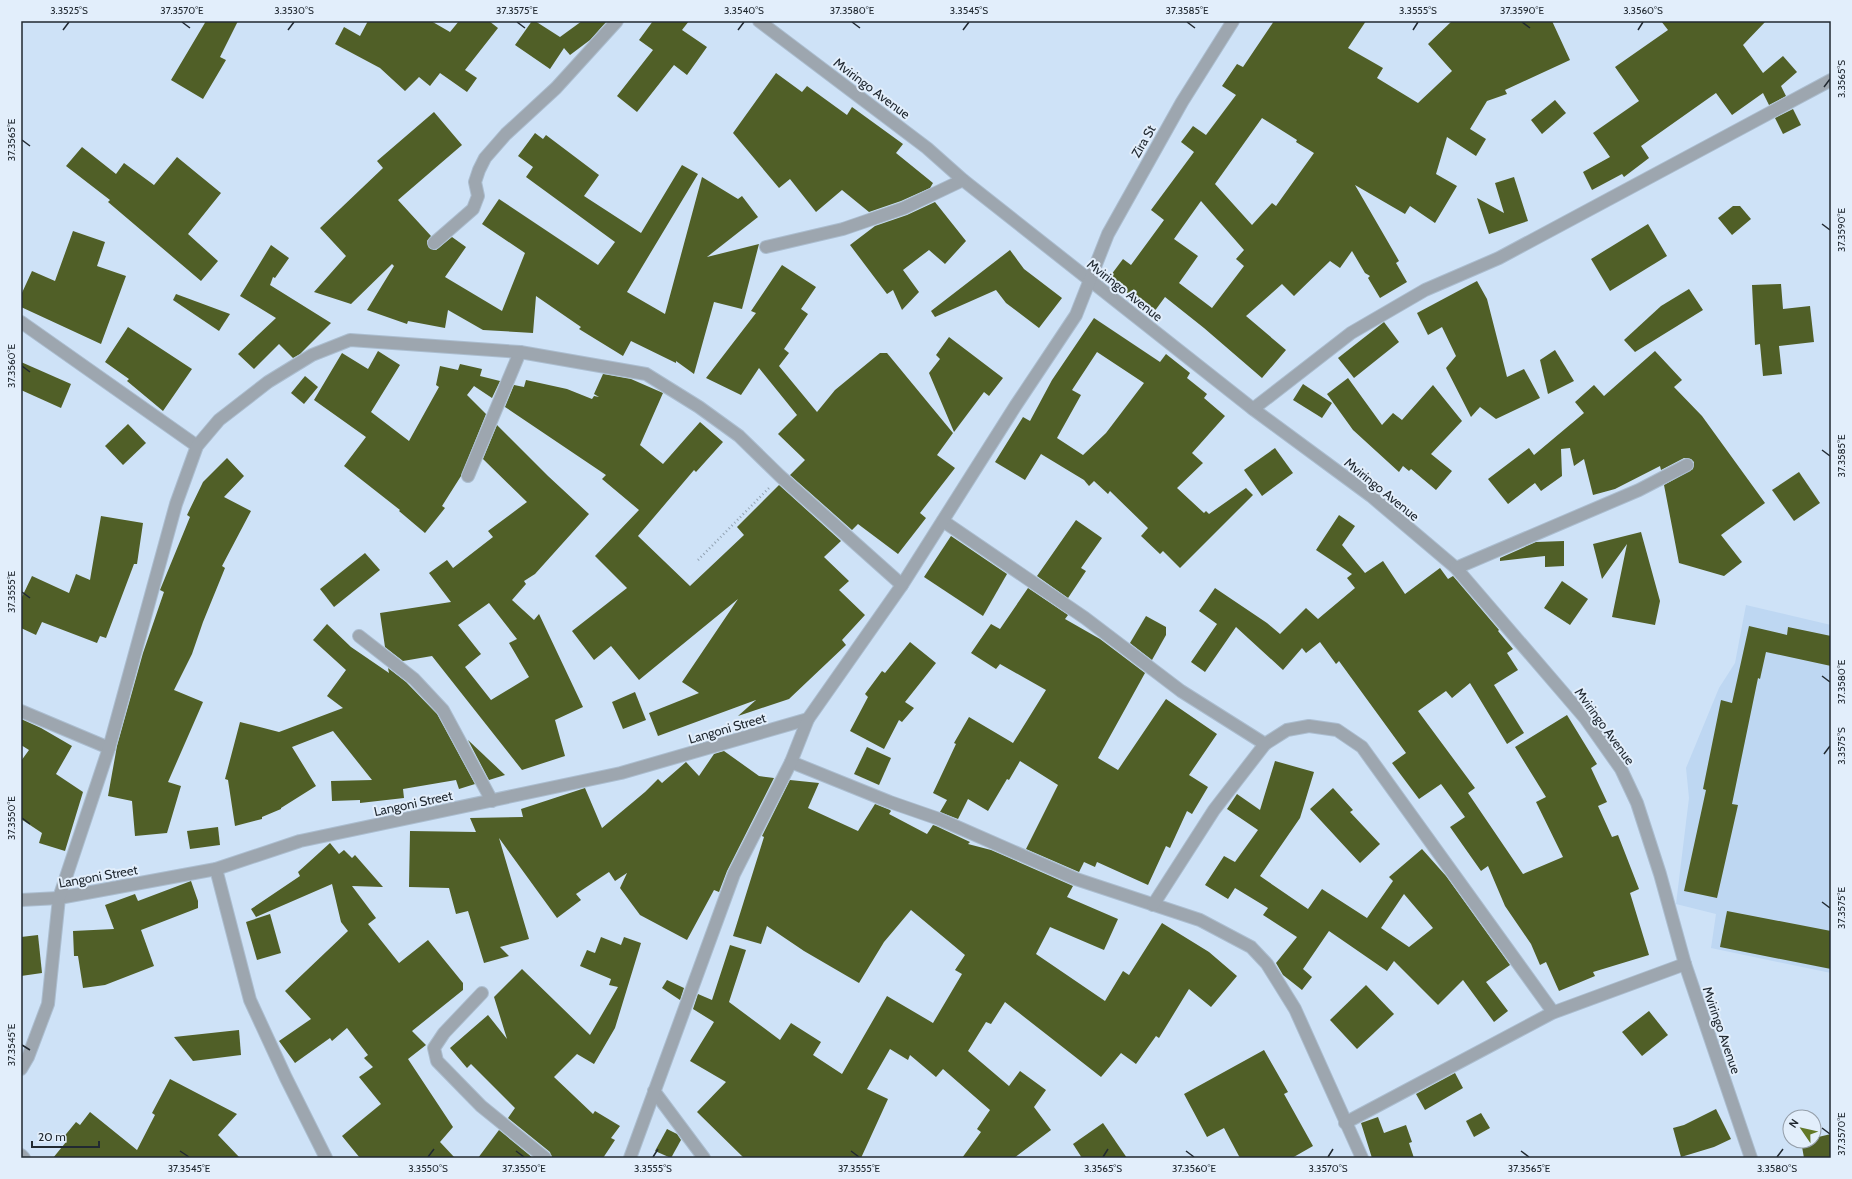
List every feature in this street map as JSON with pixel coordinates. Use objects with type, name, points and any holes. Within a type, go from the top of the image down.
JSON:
[{"type":"street","points":[[434,243],[472,209],[478,196],[475,182],[489,154],[506,134],[556,88],[617,21]]},
{"type":"street","name":"Mviringo Avenue","points":[[759,21],[927,148],[963,180],[1254,409],[1371,496],[1456,568],[1585,718],[1621,769],[1637,803],[1656,860],[1685,964],[1751,1158]]},
{"type":"street","name":"Zira St","points":[[630,1158],[734,874],[791,762],[808,719],[902,585],[1016,404],[1076,315],[1091,281],[1108,234],[1182,102],[1233,21]]},
{"type":"street","points":[[1254,409],[1351,333],[1425,290],[1499,258],[1831,80]]},
{"type":"street","points":[[766,247],[843,229],[904,208],[963,180]]},
{"type":"street","points":[[21,322],[197,446]]},
{"type":"street","points":[[21,1069],[28,1057],[48,1004],[59,898],[109,748],[176,504],[197,446],[219,420],[268,382],[312,355],[350,340],[520,352],[646,374],[699,407],[739,436],[780,476],[902,585]]},
{"type":"street","points":[[468,476],[520,352]]},
{"type":"street","points":[[1456,568],[1639,490],[1687,466]]},
{"type":"street","points":[[943,521],[1086,618],[1181,691],[1266,744]]},
{"type":"street","points":[[359,636],[414,679],[443,710],[492,801]]},
{"type":"street","points":[[21,711],[109,748]]},
{"type":"street","name":"Langoni Street","points":[[21,900],[59,898],[216,869],[300,841],[621,773],[808,719]]},
{"type":"street","points":[[1153,904],[1214,810],[1266,744],[1287,730],[1309,726],[1337,730],[1362,747],[1553,1012]]},
{"type":"street","points":[[791,762],[890,802],[939,819],[1076,880],[1200,920],[1251,947],[1267,964],[1295,1009],[1362,1158]]},
{"type":"street","points":[[216,869],[250,1000],[286,1078],[326,1158]]},
{"type":"street","points":[[1345,1122],[1553,1012],[1685,964]]},
{"type":"street","points":[[482,993],[444,1033],[434,1048],[437,1061],[482,1106],[545,1158]]},
{"type":"street","points":[[654,1091],[704,1158]]},
{"type":"street","points":[[21,1155],[24,1158]]},
{"type":"path","points":[[698,560],[780,476]]},
{"type":"shaded area","points":[[1746,605],[1831,625],[1831,973],[1711,948],[1716,914],[1676,904],[1689,798],[1686,768],[1719,688],[1735,663]]},
{"type":"building","points":[[206,21],[238,21],[220,57],[226,60],[203,99],[171,80]]},
{"type":"building","points":[[368,21],[431,21],[450,32],[459,21],[489,21],[498,28],[465,70],[477,78],[467,92],[440,73],[430,86],[419,77],[405,91],[380,68],[335,44],[344,27],[360,36]]},
{"type":"building","points":[[532,21],[535,21],[560,37],[582,21],[607,21],[590,40],[570,55],[564,48],[550,69],[515,45]]},
{"type":"building","points":[[653,21],[689,21],[682,30],[707,47],[687,75],[674,65],[637,112],[617,96],[653,50],[639,40]]},
{"type":"building","points":[[1274,21],[1366,21],[1348,48],[1383,68],[1377,78],[1418,103],[1452,71],[1428,44],[1452,21],[1552,21],[1570,60],[1505,90],[1507,94],[1487,101],[1470,129],[1486,139],[1476,156],[1447,137],[1436,174],[1457,186],[1435,223],[1410,206],[1405,214],[1355,185],[1399,261],[1396,263],[1407,282],[1380,298],[1368,278],[1370,276],[1365,273],[1352,251],[1340,268],[1330,261],[1294,296],[1282,284],[1246,316],[1286,350],[1262,378],[1204,328],[1165,297],[1154,312],[1108,279],[1123,259],[1131,265],[1164,220],[1151,210],[1194,152],[1181,142],[1193,126],[1206,135],[1236,95],[1222,86],[1237,64],[1243,67]],"holes":[[[1262,118],[1297,140],[1296,142],[1314,153],[1276,206],[1272,203],[1252,225],[1215,184]],[[1201,201],[1244,250],[1236,259],[1244,266],[1212,308],[1179,283],[1198,256],[1174,239]]]},
{"type":"building","points":[[1661,21],[1766,21],[1743,45],[1763,73],[1783,56],[1797,72],[1781,86],[1786,96],[1769,105],[1763,93],[1732,115],[1716,93],[1641,146],[1649,158],[1624,177],[1622,174],[1592,190],[1583,172],[1610,157],[1593,133],[1639,101],[1615,67],[1668,30]]},
{"type":"building","points":[[776,73],[802,92],[807,86],[847,115],[852,107],[903,144],[896,153],[933,183],[930,188],[901,201],[869,212],[842,190],[816,212],[790,179],[779,188],[733,133]]},
{"type":"building","points":[[1555,100],[1566,113],[1542,134],[1531,120]]},
{"type":"building","points":[[1793,109],[1801,125],[1783,134],[1775,118]]},
{"type":"building","points":[[434,112],[462,145],[398,200],[431,236],[427,241],[429,248],[436,250],[452,237],[466,247],[445,277],[502,311],[525,253],[482,224],[499,199],[598,265],[615,242],[526,177],[533,167],[518,156],[535,133],[543,139],[546,135],[599,175],[584,196],[641,233],[682,165],[698,174],[627,292],[665,314],[702,177],[738,199],[742,196],[758,217],[707,257],[759,244],[742,309],[714,302],[694,374],[676,361],[676,363],[631,341],[623,356],[579,329],[581,327],[536,296],[533,333],[483,330],[448,310],[445,328],[408,321],[407,324],[367,310],[394,266],[392,264],[351,304],[314,292],[346,256],[320,228],[383,168],[377,161]]},
{"type":"building","points":[[82,147],[116,174],[124,163],[154,185],[177,157],[221,193],[188,234],[218,261],[201,281],[108,202],[110,200],[66,166]]},
{"type":"building","points":[[1514,177],[1528,221],[1489,234],[1477,198],[1504,213],[1495,183]]},
{"type":"building","points":[[935,202],[966,241],[945,264],[929,250],[903,270],[919,292],[902,310],[893,290],[887,294],[850,245],[875,226],[907,215]]},
{"type":"building","points":[[1733,206],[1740,206],[1751,219],[1732,235],[1718,218]]},
{"type":"building","points":[[1648,224],[1667,256],[1610,291],[1591,259]]},
{"type":"building","points":[[73,231],[105,242],[97,266],[126,276],[101,344],[21,307],[21,295],[32,271],[55,281]]},
{"type":"building","points":[[271,245],[289,258],[275,278],[273,277],[270,285],[331,323],[300,354],[293,358],[279,344],[254,369],[238,354],[276,318],[240,296]]},
{"type":"building","points":[[1010,250],[1024,269],[1062,298],[1039,328],[1006,303],[996,290],[935,317],[931,311]]},
{"type":"building","points":[[782,265],[816,287],[801,309],[808,314],[784,349],[789,353],[779,366],[817,412],[835,390],[880,353],[887,353],[953,433],[937,455],[955,468],[920,513],[926,518],[898,554],[858,524],[852,530],[790,475],[805,460],[778,434],[797,415],[759,368],[741,395],[706,378],[756,313],[751,311]]},
{"type":"building","points":[[1477,281],[1487,299],[1507,377],[1524,369],[1540,398],[1496,419],[1480,407],[1471,417],[1446,368],[1456,356],[1442,327],[1428,335],[1417,313]]},
{"type":"building","points":[[1781,284],[1783,309],[1810,306],[1814,342],[1779,346],[1782,374],[1763,376],[1760,344],[1755,345],[1752,285]]},
{"type":"building","points":[[1689,289],[1703,310],[1635,352],[1624,340],[1661,306]]},
{"type":"building","points":[[176,294],[230,314],[219,331],[173,300]]},
{"type":"building","points":[[1094,318],[1160,362],[1166,354],[1190,373],[1187,378],[1207,394],[1204,398],[1225,416],[1192,453],[1203,463],[1177,488],[1204,513],[1206,511],[1209,514],[1246,488],[1253,495],[1180,568],[1163,551],[1160,554],[1141,536],[1148,528],[1110,491],[1108,494],[1094,481],[1089,486],[1084,480],[1041,454],[1025,480],[995,462],[1023,417],[1030,421],[1052,380]],"holes":[[[1097,352],[1144,383],[1106,433],[1083,455],[1057,438],[1081,395],[1072,390]]]},
{"type":"building","points":[[1384,322],[1399,342],[1354,378],[1338,358]]},
{"type":"building","points":[[128,327],[192,369],[163,411],[127,381],[129,379],[105,362]]},
{"type":"building","points":[[949,337],[1003,378],[989,396],[984,392],[954,432],[929,373],[940,359],[936,355]]},
{"type":"building","points":[[1555,350],[1574,381],[1548,394],[1540,360]]},
{"type":"building","points":[[378,351],[400,365],[371,412],[409,441],[439,387],[436,385],[440,366],[458,370],[460,364],[482,369],[480,376],[500,381],[492,398],[474,386],[467,395],[486,414],[461,476],[442,506],[445,508],[425,533],[399,511],[400,510],[344,466],[366,437],[314,400],[342,353],[368,369]]},
{"type":"building","points":[[1655,351],[1682,380],[1674,387],[1702,416],[1765,503],[1721,535],[1742,562],[1724,576],[1679,563],[1664,485],[1693,469],[1694,462],[1691,459],[1684,458],[1661,470],[1660,466],[1615,489],[1593,495],[1584,459],[1574,466],[1570,448],[1561,449],[1562,476],[1541,491],[1535,483],[1508,504],[1488,479],[1529,448],[1534,455],[1584,413],[1575,402],[1594,385],[1604,396]]},
{"type":"building","points":[[21,362],[71,384],[61,408],[21,390]]},
{"type":"building","points":[[603,374],[631,379],[663,393],[640,445],[663,464],[700,422],[723,442],[696,472],[694,470],[638,536],[690,586],[744,535],[737,527],[779,485],[841,541],[824,557],[849,581],[839,590],[865,615],[842,640],[846,645],[789,699],[738,716],[756,700],[658,736],[649,713],[699,693],[682,682],[738,599],[639,680],[611,646],[594,660],[572,631],[627,588],[595,556],[639,510],[602,479],[606,475],[505,407],[514,385],[524,387],[526,380],[567,389],[592,399],[594,396],[599,397],[594,394]]},
{"type":"building","points":[[305,376],[318,387],[304,404],[291,393]]},
{"type":"building","points":[[1348,378],[1382,425],[1393,413],[1402,420],[1433,385],[1462,421],[1431,454],[1452,471],[1436,490],[1411,469],[1409,471],[1403,466],[1399,472],[1353,430],[1327,394]]},
{"type":"building","points":[[1303,384],[1332,403],[1322,418],[1293,400]]},
{"type":"building","points":[[128,424],[146,443],[123,465],[105,446]]},
{"type":"building","points":[[497,425],[589,514],[535,574],[524,581],[526,584],[512,600],[534,620],[539,614],[583,707],[555,720],[565,756],[522,770],[432,656],[403,661],[385,647],[380,613],[451,602],[429,573],[447,560],[453,568],[493,537],[488,531],[527,502],[483,459]],"holes":[[[489,603],[517,639],[509,643],[529,677],[491,700],[465,667],[481,654],[458,625]]]},
{"type":"building","points":[[1275,448],[1293,473],[1262,496],[1244,470]]},
{"type":"building","points":[[227,458],[244,476],[224,497],[251,511],[222,566],[225,568],[192,654],[174,690],[203,702],[168,782],[181,786],[167,833],[135,836],[132,801],[108,796],[117,746],[143,653],[164,592],[160,590],[190,517],[187,515],[203,482]]},
{"type":"building","points":[[1799,472],[1820,503],[1794,521],[1772,490]]},
{"type":"building","points":[[1339,515],[1355,526],[1342,545],[1365,573],[1383,561],[1405,594],[1440,568],[1448,579],[1453,576],[1499,630],[1498,631],[1513,649],[1507,653],[1518,670],[1494,685],[1524,733],[1507,744],[1470,683],[1452,698],[1446,691],[1418,711],[1475,788],[1468,793],[1523,874],[1563,857],[1536,802],[1546,797],[1515,747],[1567,715],[1597,764],[1591,768],[1607,802],[1598,806],[1612,837],[1618,835],[1639,889],[1630,893],[1649,955],[1593,972],[1595,976],[1559,991],[1546,962],[1540,965],[1531,944],[1505,906],[1488,866],[1481,871],[1450,827],[1465,817],[1441,784],[1419,799],[1392,763],[1406,753],[1339,661],[1336,664],[1320,642],[1306,653],[1302,648],[1283,670],[1236,627],[1205,672],[1191,662],[1217,624],[1199,611],[1215,588],[1267,623],[1280,634],[1306,608],[1318,619],[1355,588],[1347,578],[1352,574],[1316,550]]},
{"type":"building","points":[[101,516],[143,523],[137,564],[134,564],[106,638],[100,636],[97,643],[42,622],[36,635],[21,628],[21,599],[32,576],[69,593],[76,574],[90,580]]},
{"type":"building","points":[[1076,520],[1102,538],[1081,568],[1086,571],[1068,598],[1037,576]]},
{"type":"building","points":[[1641,532],[1660,601],[1655,625],[1612,617],[1627,544],[1602,579],[1593,544]]},
{"type":"building","points":[[951,536],[1007,574],[983,616],[924,577]]},
{"type":"building","points":[[1564,541],[1564,566],[1545,567],[1545,556],[1500,561],[1500,558],[1536,542]]},
{"type":"building","points":[[365,553],[380,570],[334,607],[320,589]]},
{"type":"building","points":[[1562,581],[1588,599],[1570,625],[1544,608]]},
{"type":"building","points":[[1028,588],[1068,615],[1065,619],[1100,639],[1145,673],[1098,758],[1118,770],[1166,699],[1217,734],[1189,775],[1208,787],[1192,814],[1187,811],[1170,848],[1166,846],[1148,885],[1097,862],[1095,867],[1084,862],[1079,872],[1026,849],[1058,785],[1020,761],[1009,780],[1007,779],[988,811],[968,799],[958,819],[940,812],[947,800],[933,793],[956,744],[954,743],[969,717],[1013,743],[1046,690],[1000,664],[996,669],[971,653],[991,624],[1000,629]]},
{"type":"building","points":[[1146,616],[1166,627],[1166,635],[1152,660],[1130,643]]},
{"type":"building","points":[[327,624],[351,647],[389,673],[388,668],[406,682],[437,714],[475,784],[459,789],[456,780],[403,789],[404,798],[360,803],[360,800],[332,801],[331,781],[372,780],[333,731],[292,747],[316,786],[281,809],[262,817],[262,819],[235,826],[228,780],[225,779],[240,722],[279,732],[343,708],[327,696],[346,670],[313,640]]},
{"type":"building","points":[[1749,626],[1787,635],[1788,627],[1831,636],[1831,666],[1766,652],[1760,679],[1758,678],[1732,804],[1738,805],[1717,898],[1684,891],[1706,790],[1703,789],[1721,700],[1732,703]]},
{"type":"building","points":[[910,642],[936,663],[905,702],[914,708],[902,722],[899,720],[884,749],[850,731],[868,697],[865,694],[882,671],[885,673]]},
{"type":"building","points":[[635,692],[646,720],[623,729],[612,702]]},
{"type":"building","points":[[21,719],[41,728],[72,746],[56,774],[83,792],[65,851],[39,843],[42,833],[21,819],[21,761],[29,750],[21,745]]},
{"type":"building","points":[[468,740],[505,775],[489,780]]},
{"type":"building","points":[[867,747],[891,758],[879,785],[854,774]]},
{"type":"building","points":[[724,751],[759,776],[774,778],[727,871],[719,892],[714,890],[687,940],[640,915],[620,888],[627,873],[615,881],[609,872],[576,894],[581,900],[557,918],[499,838],[529,939],[500,947],[509,956],[484,963],[468,911],[456,914],[449,888],[409,887],[410,831],[476,832],[470,818],[523,817],[521,809],[585,788],[602,828],[645,792],[658,779],[662,783],[686,762],[699,776],[714,754]]},
{"type":"building","points":[[1275,761],[1314,772],[1300,818],[1260,876],[1308,909],[1322,889],[1367,918],[1393,881],[1389,877],[1422,849],[1446,876],[1510,965],[1486,982],[1508,1011],[1494,1022],[1463,980],[1438,1005],[1394,961],[1387,971],[1329,931],[1303,969],[1312,977],[1302,990],[1283,975],[1276,963],[1297,937],[1263,915],[1268,908],[1235,888],[1228,899],[1205,885],[1224,856],[1235,862],[1258,830],[1227,809],[1237,794],[1260,810]],"holes":[[[1404,894],[1433,928],[1409,947],[1381,928]]]},
{"type":"building","points":[[790,780],[819,783],[808,808],[858,831],[875,804],[890,810],[891,811],[889,814],[927,834],[933,825],[936,826],[970,842],[968,844],[991,850],[1073,886],[1067,897],[1118,919],[1104,950],[1050,927],[1036,954],[1105,1001],[1123,971],[1129,975],[1162,923],[1209,952],[1237,976],[1211,1007],[1189,989],[1159,1038],[1156,1036],[1136,1064],[1121,1053],[1101,1077],[1005,1002],[991,1024],[986,1022],[968,1051],[1009,1086],[1020,1071],[1046,1090],[1034,1107],[1051,1130],[1014,1158],[962,1158],[981,1132],[977,1129],[990,1110],[943,1069],[936,1077],[910,1055],[908,1060],[890,1049],[867,1089],[888,1099],[861,1158],[744,1158],[697,1112],[726,1082],[690,1061],[714,1022],[693,1009],[698,994],[712,1000],[730,945],[746,950],[729,1002],[780,1040],[791,1023],[821,1042],[813,1055],[842,1074],[887,996],[933,1023],[962,974],[955,970],[965,955],[911,910],[884,942],[859,983],[804,951],[767,926],[761,944],[733,936],[764,837],[762,836]]},
{"type":"building","points":[[1333,788],[1353,810],[1350,812],[1380,844],[1360,863],[1310,809]]},
{"type":"building","points":[[218,827],[220,845],[190,849],[187,831]]},
{"type":"building","points":[[330,843],[339,854],[344,850],[352,858],[355,855],[383,887],[352,886],[376,918],[368,924],[399,963],[428,940],[463,983],[463,990],[412,1031],[426,1045],[408,1059],[453,1127],[440,1142],[455,1158],[360,1158],[342,1136],[381,1104],[359,1077],[373,1067],[364,1058],[368,1055],[347,1028],[332,1041],[330,1038],[295,1063],[279,1041],[311,1019],[285,991],[348,931],[341,922],[332,884],[256,917],[251,909],[300,876],[298,872]]},
{"type":"building","points":[[191,881],[198,901],[198,908],[141,930],[154,966],[105,985],[83,988],[78,956],[74,956],[73,931],[114,929],[105,905],[135,894],[138,901]]},
{"type":"building","points":[[1727,911],[1831,931],[1831,969],[1720,947]]},
{"type":"building","points":[[270,914],[281,953],[257,960],[246,922]]},
{"type":"building","points":[[38,935],[42,973],[21,976],[21,937]]},
{"type":"building","points":[[601,937],[621,945],[624,937],[641,943],[615,1028],[594,1064],[577,1054],[554,1077],[593,1114],[595,1111],[620,1126],[611,1138],[615,1140],[603,1158],[552,1158],[550,1152],[508,1118],[515,1108],[471,1064],[467,1068],[450,1048],[488,1015],[507,1039],[494,997],[522,969],[590,1035],[618,987],[609,985],[611,979],[580,966],[587,950],[595,953]]},
{"type":"building","points":[[667,980],[684,988],[680,1000],[662,988]]},
{"type":"building","points":[[1366,985],[1394,1014],[1357,1049],[1330,1020]]},
{"type":"building","points":[[1649,1011],[1668,1035],[1642,1056],[1622,1032]]},
{"type":"building","points":[[239,1030],[241,1055],[193,1061],[174,1037]]},
{"type":"building","points":[[1264,1050],[1288,1092],[1284,1094],[1313,1146],[1292,1158],[1240,1158],[1224,1128],[1207,1137],[1184,1094]]},
{"type":"building","points":[[1455,1073],[1463,1088],[1425,1110],[1416,1094]]},
{"type":"building","points":[[170,1079],[237,1114],[218,1135],[240,1158],[53,1158],[66,1142],[62,1139],[76,1122],[80,1125],[90,1112],[137,1150],[155,1115],[152,1113]]},
{"type":"building","points":[[1716,1109],[1731,1139],[1714,1147],[1681,1157],[1673,1128],[1684,1125]]},
{"type":"building","points":[[1481,1113],[1490,1128],[1474,1137],[1466,1121]]},
{"type":"building","points":[[1378,1117],[1384,1133],[1406,1125],[1412,1142],[1409,1143],[1414,1158],[1372,1158],[1361,1123]]},
{"type":"building","points":[[1103,1123],[1127,1158],[1082,1158],[1073,1144]]},
{"type":"building","points":[[667,1129],[677,1134],[681,1140],[671,1158],[655,1151]]},
{"type":"building","points":[[499,1130],[533,1158],[478,1158]]},
{"type":"building","points":[[1831,1134],[1831,1158],[1804,1158],[1802,1149],[1822,1149],[1822,1136]]}]
